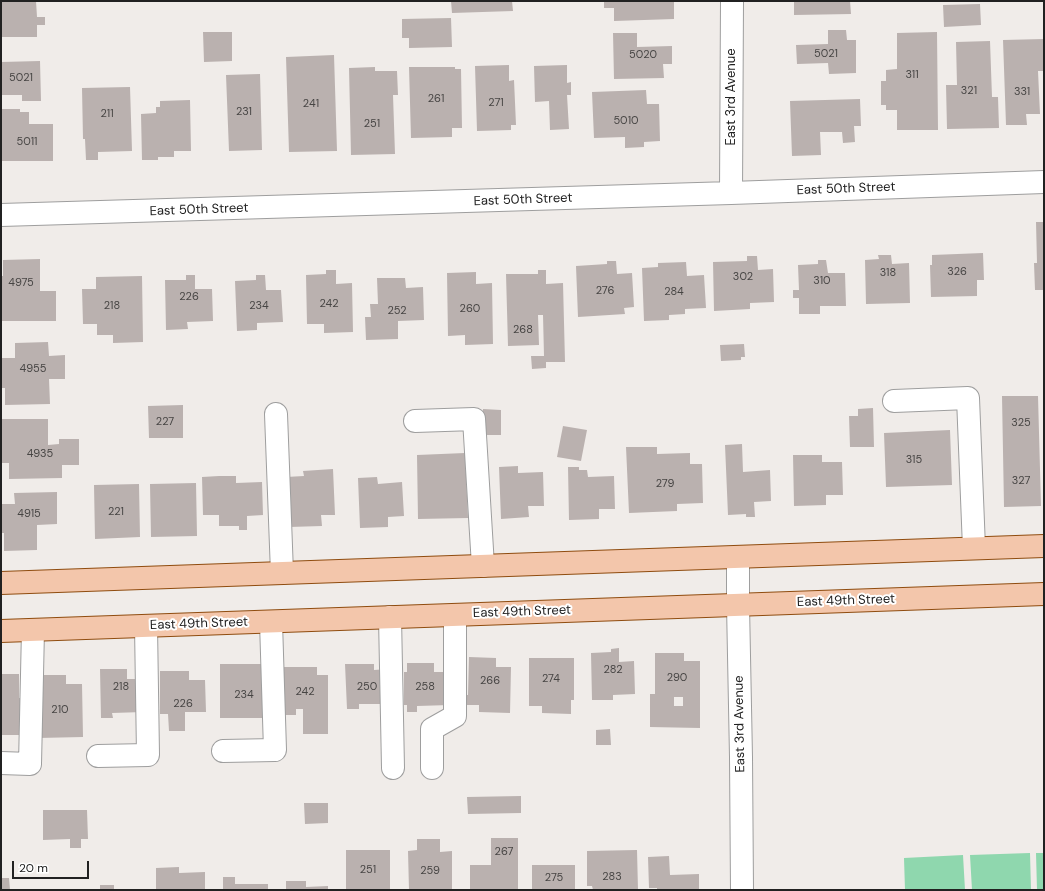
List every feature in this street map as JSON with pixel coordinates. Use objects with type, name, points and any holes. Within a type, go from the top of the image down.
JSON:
[{"type":"main road","points":[[1,584],[1044,546]]},
{"type":"main road","name":"East 49th Street","points":[[1,631],[1044,594]]},
{"type":"street","name":"East 3rd Avenue","points":[[731,194],[732,1]]},
{"type":"street","name":"East 50th Street","points":[[1,216],[731,194],[1044,182]]},
{"type":"street","points":[[894,401],[968,398],[974,548]]},
{"type":"street","points":[[276,414],[282,573]]},
{"type":"street","points":[[415,421],[474,419],[483,566]]},
{"type":"street","name":"East 3rd Avenue","points":[[738,557],[742,890]]},
{"type":"street","points":[[432,768],[432,729],[455,716],[455,615]]},
{"type":"street","points":[[390,617],[393,768]]},
{"type":"street","points":[[223,751],[275,750],[271,622]]},
{"type":"street","points":[[98,756],[148,755],[146,626]]},
{"type":"street","points":[[1,763],[30,764],[33,630]]},
{"type":"green space","points":[[1030,853],[1031,890],[972,890],[970,855]]},
{"type":"green space","points":[[1036,853],[1044,853],[1044,890],[1037,890]]},
{"type":"green space","points":[[963,855],[965,890],[905,890],[904,858]]},
{"type":"building","points":[[1,1],[36,1],[37,17],[45,17],[45,25],[37,25],[37,37],[1,37]]},
{"type":"building","points":[[451,1],[512,1],[513,11],[452,13]]},
{"type":"building","points":[[604,1],[674,2],[674,19],[614,21],[614,8],[604,8]]},
{"type":"building","points":[[794,1],[850,1],[851,14],[794,15]]},
{"type":"building","points":[[980,4],[981,25],[944,27],[943,5]]},
{"type":"building","points":[[451,18],[452,47],[409,48],[409,38],[402,38],[402,19]]},
{"type":"building","points":[[828,30],[846,30],[847,40],[856,40],[856,73],[829,74],[828,63],[797,64],[796,45],[828,44]]},
{"type":"building","points":[[203,32],[232,32],[232,61],[204,62]]},
{"type":"building","points":[[937,32],[938,130],[897,130],[897,110],[886,110],[886,105],[881,105],[881,81],[886,81],[886,70],[897,69],[897,33]]},
{"type":"building","points":[[613,33],[637,33],[637,47],[672,46],[672,64],[663,64],[664,78],[614,79]]},
{"type":"building","points":[[1044,39],[1044,71],[1038,71],[1040,114],[1026,114],[1027,125],[1006,125],[1003,40]]},
{"type":"building","points":[[990,41],[992,97],[998,97],[999,128],[947,129],[946,85],[957,85],[956,42]]},
{"type":"building","points":[[334,55],[337,151],[289,152],[286,57]]},
{"type":"building","points":[[40,61],[41,101],[22,101],[22,95],[1,95],[1,62]]},
{"type":"building","points":[[509,65],[509,81],[514,80],[516,125],[511,125],[511,130],[477,131],[475,66]]},
{"type":"building","points":[[567,65],[567,83],[571,82],[571,95],[567,95],[569,129],[550,130],[549,101],[535,102],[534,66]]},
{"type":"building","points":[[375,67],[375,71],[397,71],[398,95],[393,95],[395,154],[351,155],[349,68]]},
{"type":"building","points":[[409,67],[455,67],[455,69],[461,69],[462,128],[452,128],[452,137],[411,138]]},
{"type":"building","points":[[260,74],[262,150],[229,151],[226,75]]},
{"type":"building","points":[[130,87],[132,151],[98,152],[98,160],[86,160],[85,139],[83,139],[82,88]]},
{"type":"building","points":[[646,90],[647,104],[659,104],[660,141],[644,142],[644,147],[625,148],[625,137],[594,138],[592,92]]},
{"type":"building","points":[[860,99],[861,126],[854,126],[855,142],[843,143],[842,132],[820,132],[821,155],[792,156],[790,101]]},
{"type":"building","points":[[190,100],[191,151],[174,151],[174,157],[158,157],[158,160],[142,160],[141,114],[156,113],[156,107],[160,107],[160,101]]},
{"type":"building","points":[[1,109],[20,109],[20,112],[29,112],[29,124],[53,124],[53,161],[1,161]]},
{"type":"building","points":[[1036,222],[1044,222],[1044,290],[1035,290],[1034,263],[1037,263]]},
{"type":"building","points":[[983,253],[984,280],[977,280],[977,296],[931,297],[930,265],[932,265],[932,255]]},
{"type":"building","points":[[878,255],[891,255],[892,264],[909,263],[910,303],[866,304],[865,260],[879,259]]},
{"type":"building","points":[[747,256],[757,256],[758,270],[773,269],[774,302],[750,303],[750,309],[714,311],[713,262],[747,261]]},
{"type":"building","points":[[40,259],[40,291],[56,291],[56,321],[1,321],[1,276],[3,276],[3,260]]},
{"type":"building","points":[[818,260],[826,260],[828,273],[845,273],[846,306],[820,306],[820,314],[799,314],[799,298],[793,298],[793,290],[799,290],[798,265],[818,264]]},
{"type":"building","points":[[607,261],[616,261],[617,274],[632,273],[634,307],[624,308],[625,314],[578,317],[576,266],[607,264]]},
{"type":"building","points":[[686,262],[687,276],[704,275],[706,308],[685,309],[685,314],[669,315],[669,320],[644,321],[642,268],[658,267],[658,263]]},
{"type":"building","points":[[326,270],[336,270],[336,284],[352,283],[353,332],[324,333],[324,324],[307,324],[306,275],[326,274]]},
{"type":"building","points":[[538,270],[546,270],[546,284],[563,283],[565,362],[546,362],[546,368],[532,369],[531,356],[544,356],[543,315],[538,315],[539,345],[508,346],[506,274],[538,274]]},
{"type":"building","points":[[476,272],[476,284],[492,283],[493,344],[465,345],[465,335],[448,336],[447,273]]},
{"type":"building","points":[[186,275],[195,275],[195,289],[212,289],[213,321],[187,322],[188,329],[166,330],[165,280],[186,280]]},
{"type":"building","points":[[256,275],[265,275],[266,290],[281,290],[283,322],[257,323],[257,330],[237,331],[235,281],[256,280]]},
{"type":"building","points":[[142,276],[143,342],[113,343],[113,335],[97,335],[97,324],[83,324],[82,289],[96,289],[96,277]]},
{"type":"building","points":[[377,278],[405,278],[406,288],[423,287],[424,320],[398,321],[398,339],[366,340],[365,317],[371,317],[370,304],[378,304]]},
{"type":"building","points":[[48,342],[49,356],[65,355],[65,379],[49,379],[50,404],[5,405],[5,388],[1,388],[1,358],[15,358],[15,343]]},
{"type":"building","points":[[744,344],[745,357],[741,357],[741,360],[721,361],[720,345]]},
{"type":"building","points":[[1002,396],[1038,396],[1041,506],[1004,507]]},
{"type":"building","points":[[183,405],[183,438],[149,438],[148,406]]},
{"type":"building","points":[[873,408],[874,447],[850,447],[849,416],[858,416],[858,409]]},
{"type":"building","points":[[483,409],[501,410],[501,435],[483,435]]},
{"type":"building","points":[[1,419],[48,419],[48,445],[59,444],[59,439],[79,439],[79,465],[62,465],[62,478],[9,479],[9,463],[1,463]]},
{"type":"building","points":[[563,426],[587,430],[581,461],[557,457]]},
{"type":"building","points":[[950,430],[952,485],[886,487],[884,433]]},
{"type":"building","points":[[742,444],[743,472],[770,470],[771,501],[754,502],[755,517],[746,517],[746,514],[728,515],[725,445]]},
{"type":"building","points":[[626,447],[657,447],[657,454],[690,453],[690,464],[702,464],[703,503],[677,504],[677,511],[629,513]]},
{"type":"building","points":[[465,453],[468,518],[418,519],[417,455]]},
{"type":"building","points":[[793,455],[822,455],[822,462],[842,462],[843,495],[826,495],[826,505],[794,506]]},
{"type":"building","points":[[518,466],[518,473],[543,472],[544,506],[528,506],[529,517],[501,519],[499,467]]},
{"type":"building","points":[[568,467],[579,467],[579,470],[587,470],[588,477],[614,476],[615,509],[599,509],[599,519],[569,520]]},
{"type":"building","points":[[333,469],[335,515],[321,515],[322,526],[289,527],[286,477],[304,476],[303,471]]},
{"type":"building","points":[[236,476],[236,483],[262,482],[263,515],[247,516],[247,530],[239,530],[239,526],[219,526],[219,515],[203,515],[202,477]]},
{"type":"building","points":[[377,477],[378,484],[402,482],[404,516],[388,517],[388,527],[360,528],[358,478]]},
{"type":"building","points":[[196,483],[197,536],[151,537],[150,484]]},
{"type":"building","points":[[139,484],[140,537],[95,539],[94,485]]},
{"type":"building","points":[[57,492],[57,524],[37,525],[37,550],[4,551],[4,533],[1,533],[1,504],[15,504],[14,493]]},
{"type":"building","points":[[619,648],[619,662],[634,661],[635,694],[613,695],[613,700],[592,700],[591,653],[611,652],[611,649]]},
{"type":"building","points":[[655,653],[684,653],[684,661],[700,661],[700,728],[650,727],[650,694],[655,694]],"holes":[[[674,697],[683,697],[683,706],[674,706]]]},
{"type":"building","points":[[469,657],[496,658],[496,667],[511,667],[510,713],[479,712],[479,705],[463,705],[463,695],[468,695]]},
{"type":"building","points":[[529,658],[574,658],[574,700],[571,700],[571,714],[542,713],[542,706],[529,706]]},
{"type":"building","points":[[407,663],[434,663],[434,672],[450,672],[450,705],[417,706],[417,712],[407,712],[407,705],[404,705],[404,672],[407,672]]},
{"type":"building","points":[[220,664],[261,664],[261,672],[268,672],[269,718],[220,718]]},
{"type":"building","points":[[345,664],[374,664],[374,670],[388,669],[389,704],[359,704],[359,709],[347,709]]},
{"type":"building","points":[[282,667],[317,667],[317,675],[328,675],[328,734],[303,734],[303,709],[296,709],[296,715],[282,715]]},
{"type":"building","points":[[100,669],[127,669],[127,679],[142,679],[143,712],[112,713],[113,718],[101,718]]},
{"type":"building","points":[[160,671],[189,671],[189,680],[205,680],[206,712],[185,712],[185,731],[169,731],[168,714],[160,714]]},
{"type":"building","points":[[1,674],[19,674],[19,698],[27,698],[22,735],[1,735]]},
{"type":"building","points":[[37,675],[66,675],[66,684],[82,684],[83,737],[38,738]]},
{"type":"building","points":[[610,729],[611,745],[596,745],[596,730]]},
{"type":"building","points":[[521,796],[521,813],[468,814],[467,797]]},
{"type":"building","points":[[304,803],[328,803],[328,823],[305,824]]},
{"type":"building","points":[[43,810],[87,810],[88,839],[81,839],[81,848],[70,848],[70,839],[43,840]]},
{"type":"building","points":[[491,838],[518,838],[518,890],[470,890],[470,865],[491,865]]},
{"type":"building","points":[[417,839],[440,839],[440,852],[452,851],[452,890],[409,890],[408,851],[417,850]]},
{"type":"building","points":[[346,850],[390,850],[390,890],[346,890]]},
{"type":"building","points":[[637,850],[638,890],[593,890],[592,886],[587,886],[587,851]]},
{"type":"building","points":[[669,856],[670,875],[699,874],[699,890],[657,890],[657,888],[649,888],[648,857]]},
{"type":"building","points":[[532,865],[575,865],[575,890],[532,890]]},
{"type":"building","points":[[179,867],[179,873],[205,872],[205,890],[156,890],[156,868]]},
{"type":"building","points":[[223,877],[235,877],[235,884],[268,884],[268,890],[223,890]]},
{"type":"building","points":[[1,878],[9,878],[10,890],[1,890]]},
{"type":"building","points":[[286,881],[306,881],[306,887],[328,886],[328,890],[286,890]]},
{"type":"building","points":[[100,885],[114,885],[114,890],[100,890]]}]
